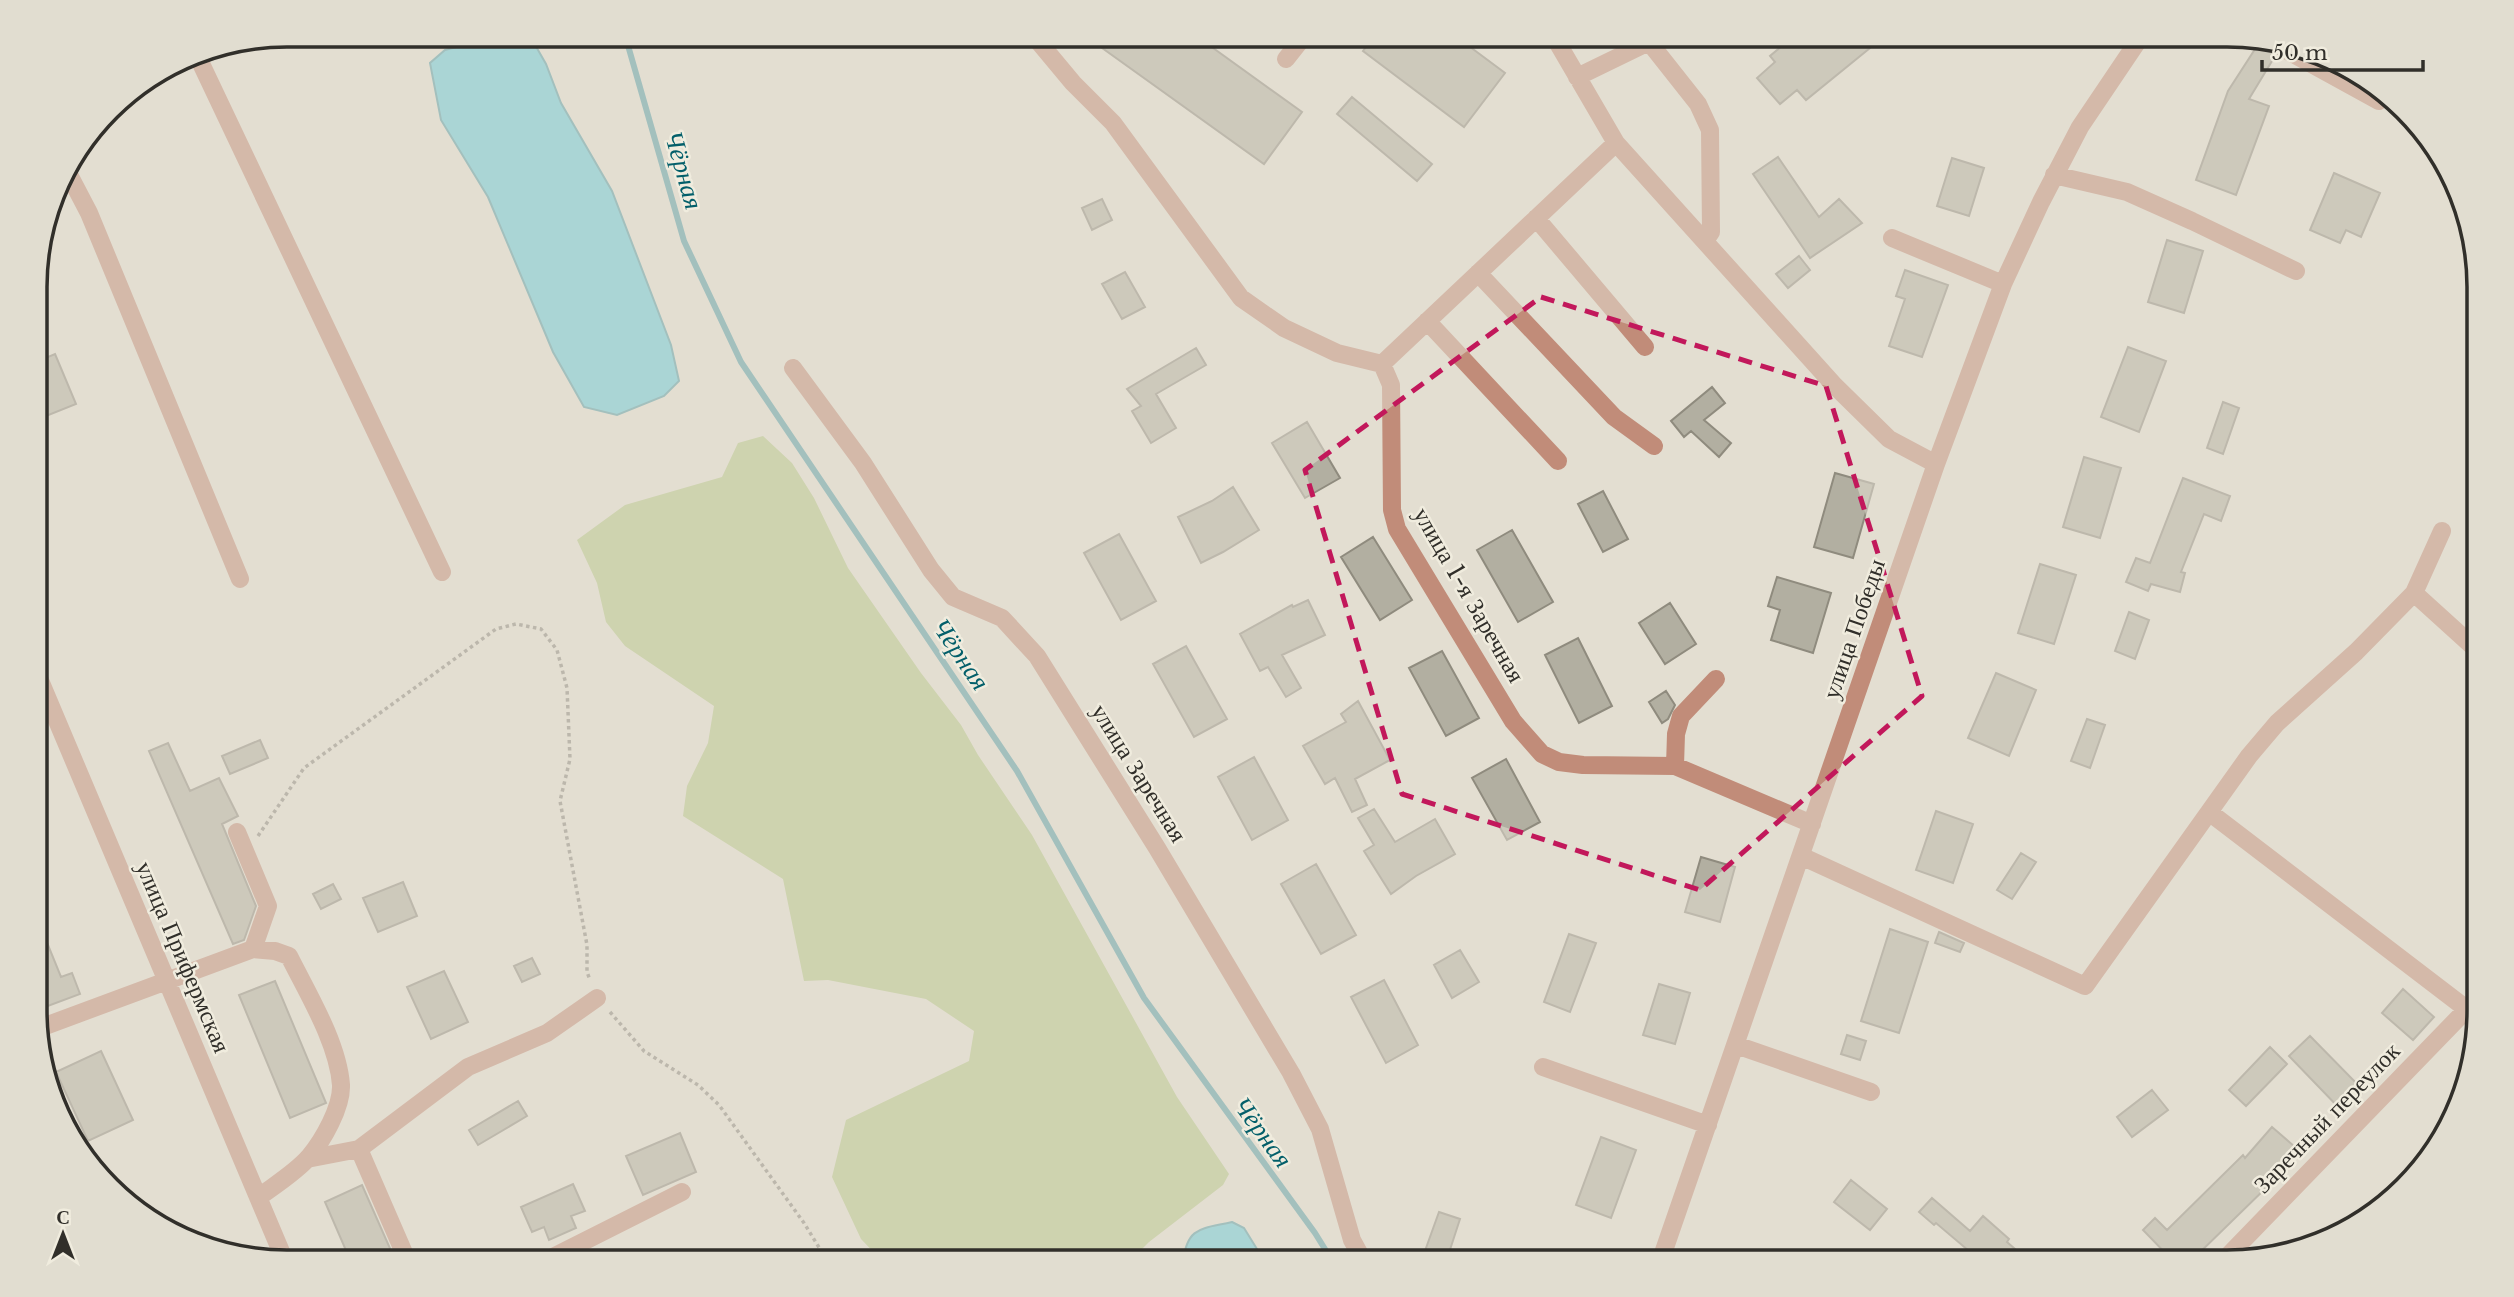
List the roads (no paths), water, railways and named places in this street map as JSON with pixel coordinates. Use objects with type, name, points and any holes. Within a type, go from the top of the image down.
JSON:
[{"type":"street","points":[[1042,47],[1113,123],[1241,298],[1284,328],[1337,353],[1382,363],[1616,143]]},
{"type":"street","points":[[1286,59],[1296,47]]},
{"type":"street","points":[[1560,47],[1616,143],[1704,242],[1835,386],[1889,439],[1936,464]]},
{"type":"street","points":[[1577,77],[1639,47]]},
{"type":"street","points":[[1653,47],[1699,104],[1710,130],[1711,232],[1704,242]]},
{"type":"street","name":"улица Победы","points":[[1666,1249],[1936,464],[2003,284],[2054,174],[2080,127],[2134,47]]},
{"type":"street","points":[[2308,62],[2377,101]]},
{"type":"street","points":[[201,64],[442,572]]},
{"type":"street","points":[[2054,174],[2127,192],[2296,271]]},
{"type":"street","points":[[72,181],[89,213],[240,579]]},
{"type":"street","points":[[1536,218],[1645,347]]},
{"type":"street","points":[[1892,237],[2003,284]]},
{"type":"street","points":[[1478,273],[1614,417],[1654,446]]},
{"type":"street","points":[[1427,321],[1558,461]]},
{"type":"street","name":"улица 1-я Заречная","points":[[1382,363],[1391,385],[1392,510],[1397,529],[1513,721],[1542,754],[1559,762],[1675,766],[1812,824]]},
{"type":"street","name":"улица Заречная","points":[[793,368],[863,463],[931,570],[953,597],[1002,618],[1044,668],[1157,848],[1291,1073],[1320,1129],[1352,1240],[1357,1249]]},
{"type":"street","points":[[1801,856],[2085,986],[2249,756],[2277,723],[2356,652],[2414,593],[2442,531]]},
{"type":"street","points":[[2414,593],[2467,640]]},
{"type":"street","points":[[1675,766],[1676,734],[1681,716],[1716,678]]},
{"type":"street","name":"улица Прифермская","points":[[47,701],[280,1250]]},
{"type":"street","points":[[2209,812],[2467,1009]]},
{"type":"street","points":[[237,832],[268,906],[253,949]]},
{"type":"street","points":[[48,1025],[253,949],[275,951],[289,956],[315,1007],[335,1057],[341,1087],[325,1134],[307,1159],[259,1197]]},
{"type":"street","points":[[307,1159],[359,1149],[468,1067],[547,1033],[597,998]]},
{"type":"street","name":"Заречный переулок","points":[[2235,1249],[2466,1019]]},
{"type":"street","points":[[1736,1045],[1871,1092]]},
{"type":"street","points":[[1543,1067],[1708,1125]]},
{"type":"street","points":[[359,1149],[403,1250]]},
{"type":"street","points":[[567,1250],[682,1192]]},
{"type":"water","points":[[456,47],[536,47],[561,103],[612,191],[671,345],[679,381],[664,396],[617,415],[584,407],[553,352],[488,197],[441,120],[430,63],[445,50]]},
{"type":"water","points":[[1232,1222],[1244,1228],[1257,1250],[1185,1250],[1192,1235],[1204,1228]]},
{"type":"waterway","name":"Чёрная","points":[[628,47],[684,241],[741,362],[1017,771],[1144,998],[1325,1249]]}]
